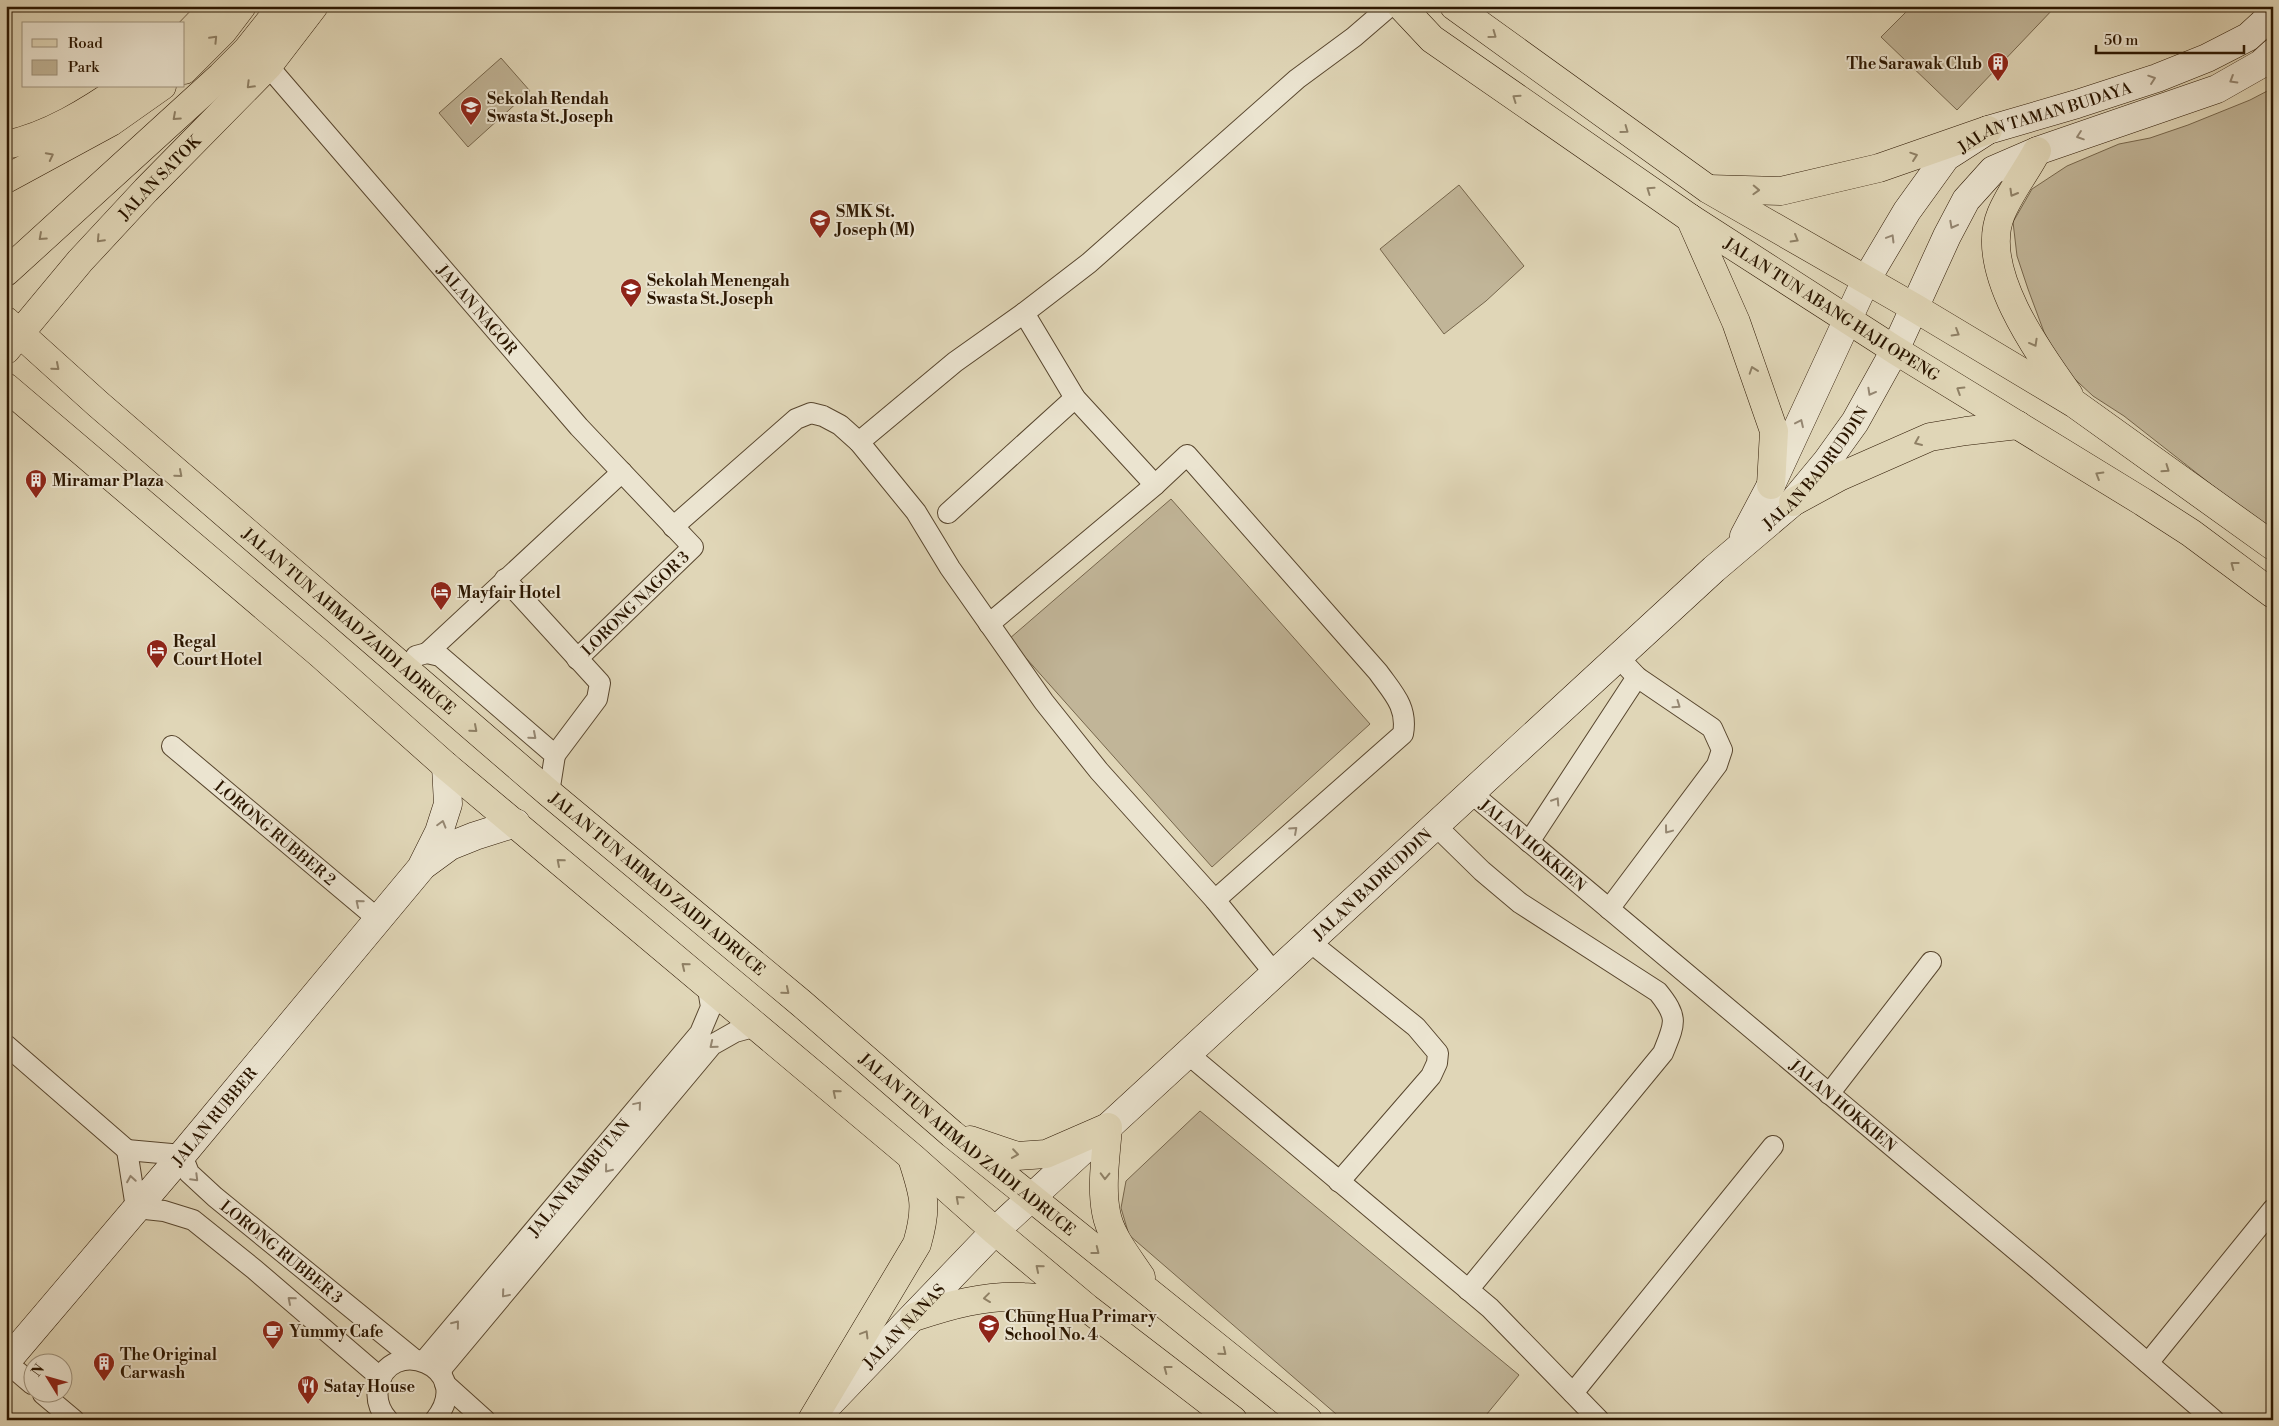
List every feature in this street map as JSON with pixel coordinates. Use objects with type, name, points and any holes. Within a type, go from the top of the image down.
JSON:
[{"type":"main road","points":[[185,37],[215,6]]},
{"type":"main road","points":[[185,69],[223,31],[242,6]]},
{"type":"main road","name":"JALAN SATOK","points":[[6,272],[248,50],[282,6]]},
{"type":"main road","name":"JALAN SATOK","points":[[11,335],[146,190],[268,66],[314,6]]},
{"type":"main road","name":"JALAN TUN ABANG HAJI OPENG","points":[[1401,6],[1432,39],[1690,218],[1895,350],[2191,533],[2273,594]]},
{"type":"main road","points":[[1454,6],[1708,189],[1915,308],[2075,404],[2273,546]]},
{"type":"main road","name":"JALAN TAMAN BUDAYA","points":[[1848,320],[1866,280],[1907,211],[1946,157],[1988,130],[2157,78],[2207,58],[2248,37],[2273,14]]},
{"type":"main road","name":"JALAN TAMAN BUDAYA","points":[[1895,350],[1966,200],[1993,170],[2037,151],[2217,90],[2261,64],[2273,53]]},
{"type":"main road","points":[[6,145],[20,142],[63,124],[122,88]]},
{"type":"main road","points":[[6,179],[111,122],[159,88]]},
{"type":"main road","points":[[1708,189],[1781,191],[1879,168],[1988,130]]},
{"type":"main road","points":[[2037,151],[2000,216],[1995,250],[2003,285],[2042,358],[2075,404]]},
{"type":"main road","points":[[1690,218],[1736,322],[1774,431],[1771,486]]},
{"type":"main road","name":"JALAN BADRUDDIN","points":[[1714,570],[1746,533],[1771,486],[1848,320]]},
{"type":"main road","name":"JALAN TUN AHMAD ZAIDI ADRUCE","points":[[11,335],[549,793],[801,1003],[952,1134],[1030,1199],[1308,1420]]},
{"type":"main road","name":"JALAN BADRUDDIN","points":[[1030,1199],[1714,570],[1793,502],[1827,461],[1855,422],[1895,350]]},
{"type":"main road","points":[[6,388],[319,653],[446,766],[912,1157],[995,1232],[1087,1308],[1233,1420]]},
{"type":"main road","points":[[1793,502],[1839,477],[1930,437],[1966,430],[2018,425]]},
{"type":"main road","name":"JALAN RUBBER","points":[[6,1362],[182,1155],[420,868],[440,832],[448,804],[446,766]]},
{"type":"main road","name":"JALAN RUBBER","points":[[420,868],[450,846],[475,836],[516,824]]},
{"type":"main road","points":[[952,1134],[1017,1156],[1046,1154],[1108,1128],[1105,1176],[1106,1213],[1116,1239],[1153,1296]]},
{"type":"main road","points":[[813,1420],[916,1244],[924,1219],[923,1193],[912,1157]]},
{"type":"main road","name":"JALAN NANAS","points":[[813,1420],[995,1232],[1030,1199]]},
{"type":"main road","points":[[914,1317],[963,1302],[992,1297],[1026,1297],[1087,1308]]},
{"type":"street","points":[[859,442],[955,362],[1024,314],[1089,263],[1297,79],[1354,37],[1390,6]]},
{"type":"street","name":"JALAN NAGOR","points":[[268,66],[579,427],[693,547]]},
{"type":"street","points":[[1024,314],[1075,398],[1155,485]]},
{"type":"street","points":[[948,513],[1075,398]]},
{"type":"street","points":[[674,527],[796,419],[811,413],[823,416],[840,425],[859,442],[916,512],[950,568],[1044,702],[1099,771],[1215,900],[1275,974]]},
{"type":"street","points":[[989,624],[1155,485],[1187,455],[1378,672],[1399,701],[1406,719],[1403,734],[1215,900]]},
{"type":"street","points":[[396,662],[427,653],[622,472]]},
{"type":"street","name":"LORONG NAGOR 3","points":[[577,659],[693,547]]},
{"type":"street","points":[[505,579],[600,683],[597,699],[555,755],[549,793]]},
{"type":"street","points":[[427,653],[440,656],[555,755]]},
{"type":"street","points":[[1609,908],[1717,765],[1722,750],[1712,728],[1637,677],[1618,658]]},
{"type":"street","points":[[1529,842],[1637,677]]},
{"type":"street","name":"LORONG RUBBER 2","points":[[172,746],[378,919]]},
{"type":"street","name":"JALAN HOKKIEN","points":[[1471,793],[2214,1420]]},
{"type":"street","points":[[1436,826],[1482,871],[1520,903],[1658,992],[1672,1010],[1673,1029],[1663,1053],[1468,1290]]},
{"type":"street","points":[[1310,942],[1416,1027],[1438,1053],[1437,1063],[1431,1076],[1339,1182]]},
{"type":"street","points":[[1829,1094],[1931,962]]},
{"type":"street","name":"JALAN RAMBUTAN","points":[[419,1360],[700,1033],[711,1008],[707,984]]},
{"type":"street","name":"JALAN RAMBUTAN","points":[[443,1379],[443,1366],[712,1044],[735,1032],[757,1026]]},
{"type":"street","points":[[6,1045],[128,1150],[182,1155]]},
{"type":"street","points":[[1188,1054],[1490,1308],[1598,1420]]},
{"type":"street","points":[[1573,1393],[1773,1146]]},
{"type":"street","points":[[128,1150],[136,1208]]},
{"type":"street","name":"LORONG RUBBER 3","points":[[182,1155],[189,1172],[215,1197],[443,1379],[485,1420]]},
{"type":"street","name":"LORONG RUBBER 3","points":[[136,1208],[164,1211],[193,1220],[254,1269],[381,1378]]},
{"type":"street","points":[[2148,1363],[2273,1209]]},
{"type":"street","points":[[381,1417],[377,1393],[381,1378],[395,1364],[419,1360]]},
{"type":"street","points":[[6,1362],[22,1376]]},
{"type":"street","points":[[435,1420],[446,1403],[443,1379]]},
{"type":"street","points":[[56,1404],[74,1420]]},
{"type":"green space","points":[[1912,6],[2056,6],[1957,110],[1881,37]]},
{"type":"green space","points":[[501,58],[530,91],[468,147],[439,113]]},
{"type":"green space","points":[[2273,88],[2273,533],[2124,416],[2093,396],[2065,370],[2044,332],[2028,289],[2017,256],[2013,222],[2032,189],[2067,166],[2119,144],[2150,138],[2188,125],[2250,100]]},
{"type":"green space","points":[[1459,185],[1524,266],[1486,301],[1444,334],[1380,249]]},
{"type":"green space","points":[[1171,499],[1370,724],[1212,867],[1009,639]]},
{"type":"green space","points":[[1200,1111],[1519,1375],[1482,1420],[1343,1420],[1129,1235],[1121,1208],[1126,1181]]},
{"type":"place","name":"The Sarawak Club","points":[[1998,82]]},
{"type":"place","name":"Sekolah Rendah Swasta St. Joseph","points":[[471,126]]},
{"type":"place","name":"SMK St. Joseph (M)","points":[[820,239]]},
{"type":"place","name":"Sekolah Menengah Swasta St. Joseph","points":[[631,308]]},
{"type":"place","name":"Miramar Plaza","points":[[36,499]]},
{"type":"place","name":"Mayfair Hotel","points":[[441,611]]},
{"type":"place","name":"Regal Court Hotel","points":[[157,669]]},
{"type":"place","name":"Chung Hua Primary School No. 4","points":[[989,1344]]},
{"type":"place","name":"Yummy Cafe","points":[[273,1350]]},
{"type":"place","name":"The Original Carwash","points":[[104,1382]]},
{"type":"place","name":"Satay House","points":[[308,1405]]}]
